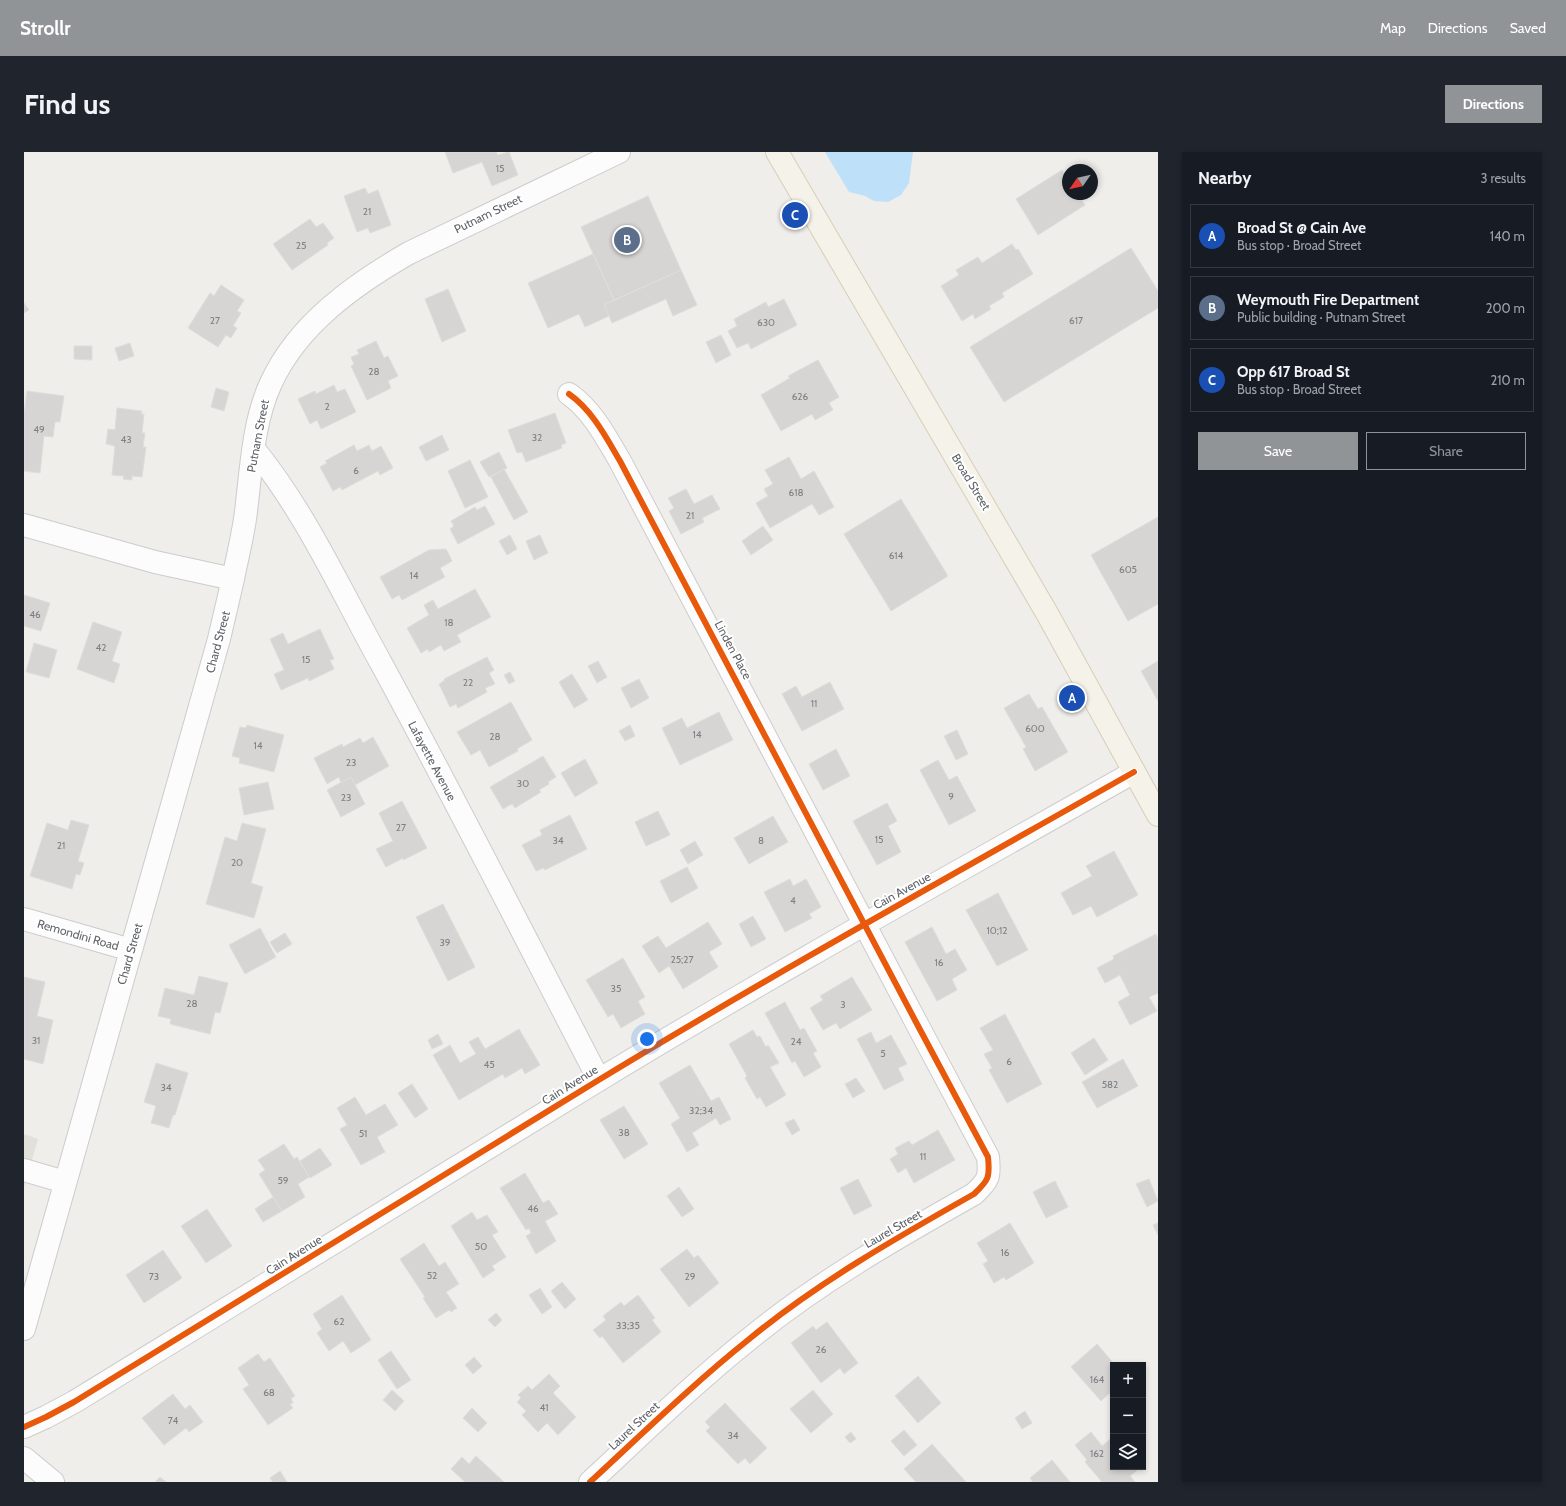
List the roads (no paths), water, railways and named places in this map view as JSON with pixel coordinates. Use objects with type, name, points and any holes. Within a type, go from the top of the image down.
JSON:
[{"type":"main road","name":"Broad Street","points":[[777,152],[1048,615],[1158,815]]},
{"type":"street","name":"Putnam Street","points":[[233,578],[245,521],[260,414],[270,384],[286,355],[315,321],[345,295],[378,270],[409,252],[619,152]]},
{"type":"street","name":"Linden Place","points":[[569,394],[588,412],[620,460],[865,924]]},
{"type":"street","name":"Lafayette Avenue","points":[[254,449],[295,505],[394,688],[599,1080]]},
{"type":"street","points":[[24,525],[155,562],[233,578]]},
{"type":"street","name":"Chard Street","points":[[24,1329],[219,639],[233,578]]},
{"type":"street","name":"Cain Avenue","points":[[24,1427],[74,1402],[246,1298],[599,1080],[865,924],[1134,772]]},
{"type":"street","name":"Remondini Road","points":[[24,919],[131,950]]},
{"type":"street","name":"Laurel Street","points":[[590,1482],[712,1370],[759,1331],[822,1286],[869,1255],[974,1194],[985,1184],[990,1173],[988,1157],[865,924]]},
{"type":"street","points":[[24,1170],[65,1182]]},
{"type":"street","points":[[24,1458],[53,1482]]},
{"type":"water","points":[[825,152],[913,152],[909,183],[901,195],[888,202],[874,201],[865,196],[849,192]]},
{"type":"place","name":"Opp 617 Broad St","points":[[795,215]]},
{"type":"place","name":"Weymouth Fire Department","points":[[627,240]]},
{"type":"place","name":"Broad St @ Cain Ave","points":[[1072,698]]}]
